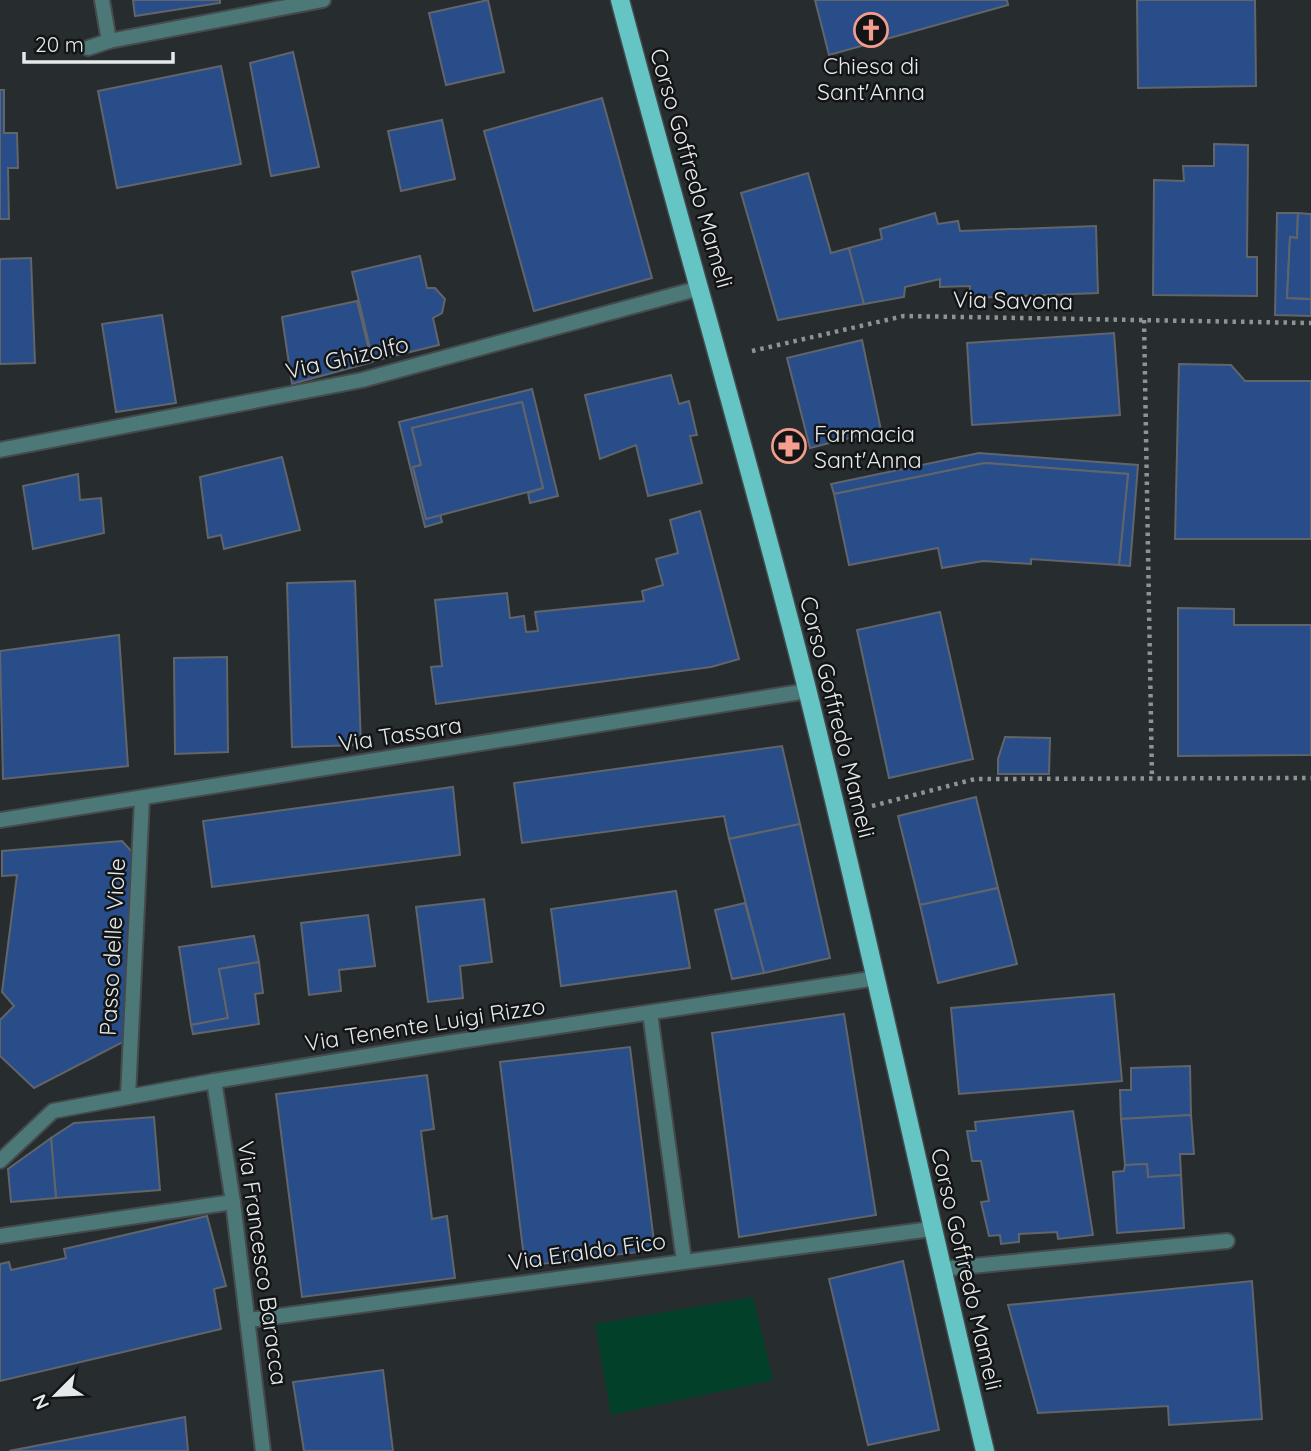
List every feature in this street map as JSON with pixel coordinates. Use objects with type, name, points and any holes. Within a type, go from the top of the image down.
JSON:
[{"type":"main road","name":"Corso Goffredo Mameli","points":[[620,0],[720,358],[807,691],[877,978],[941,1269],[985,1451]]},
{"type":"street","points":[[102,0],[110,41]]},
{"type":"street","points":[[88,48],[110,41],[323,0]]},
{"type":"street","name":"Via Ghizolfo","points":[[0,450],[362,380],[700,288]]},
{"type":"street","name":"Via Tassara","points":[[0,820],[807,691]]},
{"type":"street","name":"Passo delle Viole","points":[[128,1097],[142,799]]},
{"type":"street","name":"Via Tenente Luigi Rizzo","points":[[0,1161],[52,1111],[214,1081],[877,978]]},
{"type":"street","points":[[650,1013],[684,1261]]},
{"type":"street","name":"Via Francesco Baracca","points":[[214,1081],[249,1320],[263,1451]]},
{"type":"street","points":[[0,1236],[233,1202]]},
{"type":"street","name":"Via Eraldo Fico","points":[[249,1320],[932,1229]]},
{"type":"street","points":[[941,1269],[1227,1241]]},
{"type":"path","name":"Via Savona","points":[[720,358],[904,316],[1311,323]]},
{"type":"path","points":[[1144,320],[1152,779]]},
{"type":"path","points":[[837,814],[975,779],[1311,778]]},
{"type":"green space","points":[[753,1297],[773,1380],[611,1415],[595,1324]]},
{"type":"building","points":[[133,0],[220,0],[220,3],[135,16]]},
{"type":"building","points":[[488,0],[504,72],[446,85],[429,13]]},
{"type":"building","name":"Chiesa di Sant'Anna","points":[[815,0],[1007,0],[1008,5],[829,55]]},
{"type":"building","points":[[1137,0],[1255,0],[1256,86],[1138,88]]},
{"type":"building","points":[[293,52],[319,167],[271,176],[250,63]]},
{"type":"building","points":[[221,66],[241,164],[117,188],[98,91]]},
{"type":"building","points":[[0,90],[4,90],[4,133],[17,133],[18,168],[8,168],[9,219],[0,219]]},
{"type":"building","points":[[602,98],[652,278],[534,311],[484,131]]},
{"type":"building","points":[[442,120],[455,179],[401,191],[388,131]]},
{"type":"building","points":[[1214,144],[1248,145],[1247,257],[1257,257],[1257,296],[1153,295],[1154,180],[1184,181],[1183,166],[1214,166]]},
{"type":"building","points":[[808,173],[831,253],[849,248],[864,304],[778,320],[741,193]]},
{"type":"building","points":[[935,213],[938,224],[958,221],[960,231],[1096,226],[1098,293],[970,298],[970,286],[940,287],[940,279],[905,287],[904,297],[864,304],[849,248],[882,239],[880,229]]},
{"type":"building","points":[[1277,213],[1298,213],[1297,238],[1290,237],[1287,298],[1311,299],[1311,316],[1275,315]]},
{"type":"building","points":[[1298,213],[1311,214],[1311,299],[1287,298],[1290,237],[1297,238]]},
{"type":"building","points":[[420,256],[427,288],[435,288],[445,299],[442,313],[433,318],[439,345],[373,361],[352,272]]},
{"type":"building","points":[[31,258],[35,363],[0,364],[0,259]]},
{"type":"building","points":[[357,301],[372,362],[292,384],[282,317]]},
{"type":"building","points":[[162,315],[176,403],[116,412],[102,324]]},
{"type":"building","points":[[1114,333],[1120,415],[972,425],[967,343]]},
{"type":"building","points":[[862,340],[881,430],[810,448],[787,358]]},
{"type":"building","points":[[1179,364],[1231,365],[1245,381],[1311,381],[1311,539],[1175,539]]},
{"type":"building","points":[[671,375],[679,404],[689,401],[697,435],[690,436],[702,483],[648,496],[636,445],[600,459],[585,395]]},
{"type":"building","points":[[532,389],[558,496],[530,503],[528,493],[543,488],[522,402],[412,428],[421,465],[413,467],[426,519],[440,514],[442,522],[425,527],[399,422]]},
{"type":"building","points":[[522,402],[543,488],[426,519],[413,467],[421,465],[412,428]]},
{"type":"building","points":[[979,453],[1138,465],[1130,566],[1119,565],[1128,474],[985,463],[834,494],[831,484]]},
{"type":"building","points":[[282,457],[300,530],[224,549],[221,535],[208,538],[200,477]]},
{"type":"building","points":[[985,463],[1128,474],[1119,565],[1031,559],[1031,564],[983,561],[942,568],[938,548],[849,565],[834,494]]},
{"type":"building","points":[[78,474],[80,500],[101,498],[104,533],[33,549],[23,486]]},
{"type":"building","points":[[700,511],[739,659],[711,667],[436,704],[431,667],[442,666],[435,600],[507,593],[510,618],[524,616],[526,632],[538,631],[535,612],[644,601],[642,591],[663,585],[656,559],[678,553],[670,520]]},
{"type":"building","points":[[355,581],[361,745],[292,747],[287,583]]},
{"type":"building","points":[[1178,608],[1234,609],[1234,625],[1311,625],[1311,755],[1178,756]]},
{"type":"building","points":[[940,612],[973,759],[889,778],[857,630]]},
{"type":"building","points":[[119,635],[128,766],[3,779],[0,651]]},
{"type":"building","points":[[227,657],[228,752],[175,754],[174,658]]},
{"type":"building","points":[[1005,737],[1050,738],[1049,774],[998,774],[998,759]]},
{"type":"building","points":[[782,746],[800,824],[729,839],[724,816],[522,843],[514,783]]},
{"type":"building","points":[[453,787],[460,855],[212,887],[203,821]]},
{"type":"building","points":[[976,797],[998,888],[920,905],[898,816]]},
{"type":"building","points":[[800,824],[830,958],[764,973],[729,839]]},
{"type":"building","points":[[122,841],[134,854],[125,1041],[34,1088],[0,1056],[0,1020],[14,1006],[2,992],[17,875],[2,876],[2,851]]},
{"type":"building","points":[[998,888],[1017,964],[938,983],[920,905]]},
{"type":"building","points":[[676,891],[690,968],[561,986],[551,909]]},
{"type":"building","points":[[484,899],[492,962],[460,966],[463,998],[428,1002],[416,907]]},
{"type":"building","points":[[745,903],[764,973],[732,979],[715,910]]},
{"type":"building","points":[[368,915],[375,966],[339,970],[341,991],[309,995],[301,923]]},
{"type":"building","points":[[254,936],[259,962],[219,969],[228,1018],[191,1025],[179,947]]},
{"type":"building","points":[[259,962],[263,993],[255,994],[259,1024],[193,1034],[191,1025],[228,1018],[219,969]]},
{"type":"building","points":[[1114,994],[1122,1081],[959,1094],[951,1008]]},
{"type":"building","points":[[844,1014],[876,1215],[739,1237],[712,1033]]},
{"type":"building","points":[[630,1047],[655,1250],[525,1266],[500,1062]]},
{"type":"building","points":[[1190,1066],[1191,1115],[1121,1119],[1120,1090],[1131,1090],[1131,1068]]},
{"type":"building","points":[[427,1075],[434,1129],[421,1131],[432,1219],[447,1216],[455,1278],[302,1297],[276,1094]]},
{"type":"building","points":[[1073,1111],[1093,1235],[1058,1239],[1057,1232],[1019,1234],[1019,1242],[1001,1244],[1000,1235],[989,1236],[981,1202],[989,1201],[981,1161],[972,1161],[967,1131],[976,1131],[975,1122]]},
{"type":"building","points":[[1191,1115],[1194,1154],[1180,1154],[1181,1175],[1148,1177],[1147,1164],[1125,1165],[1121,1119]]},
{"type":"building","points":[[154,1117],[160,1190],[56,1198],[51,1138],[74,1123]]},
{"type":"building","points":[[51,1138],[56,1198],[11,1202],[8,1169]]},
{"type":"building","points":[[1147,1164],[1148,1177],[1181,1175],[1184,1228],[1117,1233],[1113,1172],[1124,1171],[1125,1165]]},
{"type":"building","points":[[207,1216],[226,1286],[214,1289],[221,1329],[0,1381],[0,1264],[9,1262],[11,1270],[66,1258],[64,1249]]},
{"type":"building","points":[[903,1261],[939,1430],[868,1445],[829,1279]]},
{"type":"building","points":[[1252,1281],[1262,1419],[1169,1425],[1168,1406],[1038,1413],[1008,1305]]},
{"type":"building","points":[[383,1370],[393,1451],[304,1451],[293,1382]]},
{"type":"building","points":[[185,1417],[188,1451],[9,1451]]},
{"type":"place","name":"Chiesa di Sant'Anna","points":[[871,30]]},
{"type":"place","name":"Farmacia Sant'Anna","points":[[789,446]]}]
